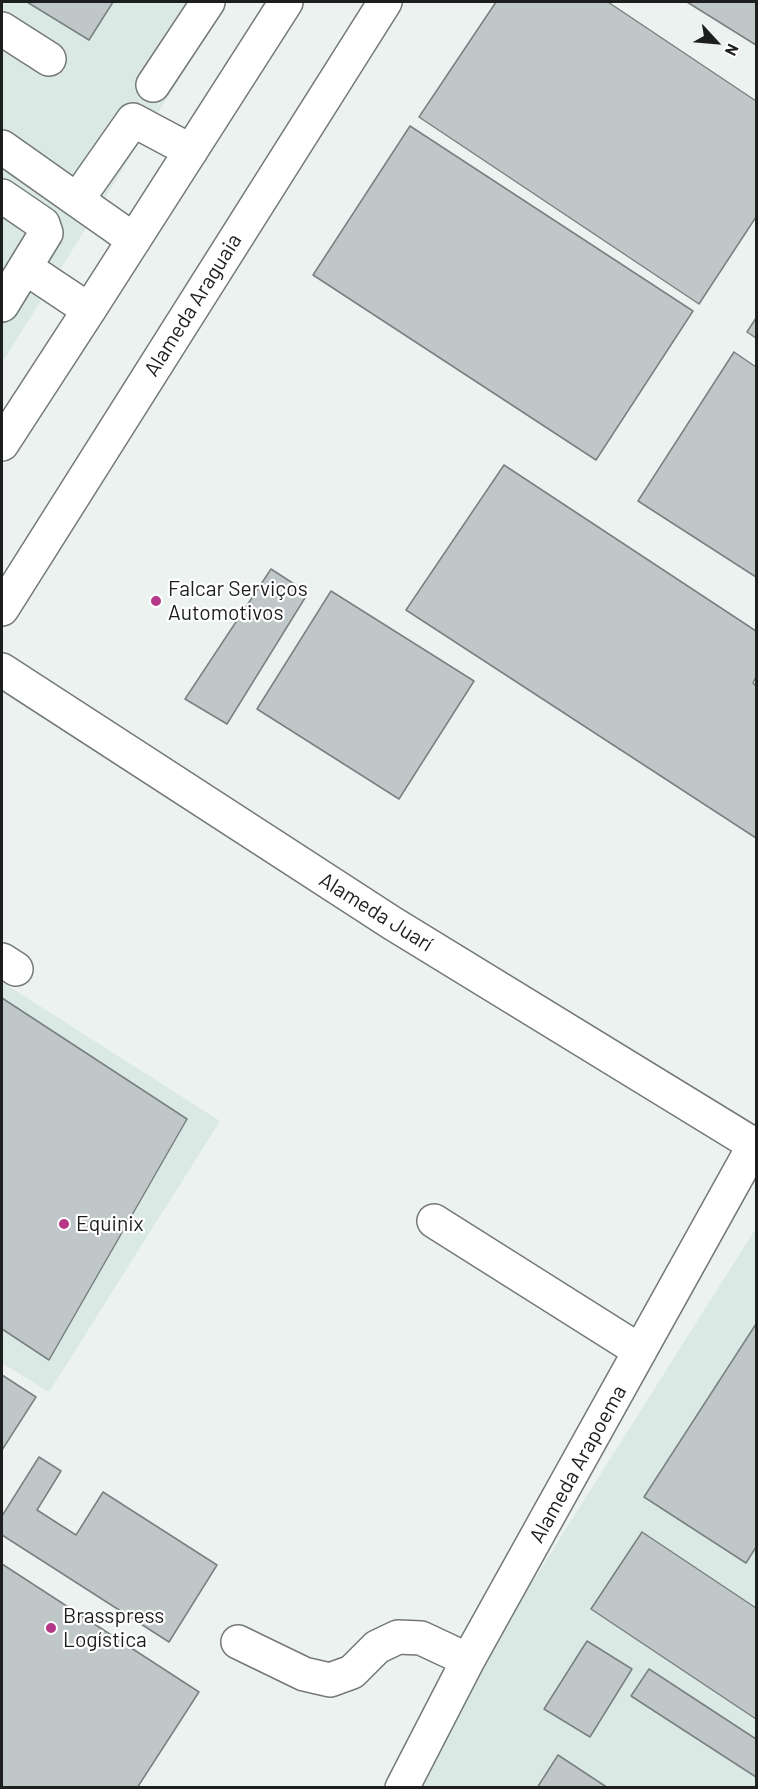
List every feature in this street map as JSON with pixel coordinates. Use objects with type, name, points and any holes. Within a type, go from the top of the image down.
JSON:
[{"type":"street","points":[[153,85],[208,2]]},
{"type":"street","points":[[2,444],[286,2]]},
{"type":"street","name":"Alameda Araguaia","points":[[6,596],[385,2]]},
{"type":"street","points":[[2,29],[49,60]]},
{"type":"street","points":[[77,200],[133,120],[191,151]]},
{"type":"street","points":[[2,147],[134,240]]},
{"type":"street","points":[[2,196],[43,224],[46,233],[2,305]]},
{"type":"street","points":[[26,268],[89,310]]},
{"type":"street","name":"Alameda Juarí","points":[[2,670],[392,923],[756,1145]]},
{"type":"street","name":"Alameda Arapoema","points":[[402,1788],[468,1660],[756,1145]]},
{"type":"street","points":[[434,1221],[640,1351]]},
{"type":"street","points":[[238,1642],[304,1674],[330,1680],[352,1672],[377,1647],[398,1637],[421,1638],[468,1660]]},
{"type":"shaded area","points":[[2,2],[227,2],[2,363]]},
{"type":"shaded area","name":"Equinix","points":[[2,982],[220,1121],[49,1392],[2,1363]]},
{"type":"shaded area","points":[[756,1228],[756,1787],[403,1787]]},
{"type":"building","points":[[27,2],[113,2],[89,40]]},
{"type":"building","points":[[496,2],[608,2],[756,101],[756,217],[699,304],[419,117]]},
{"type":"building","points":[[687,2],[756,2],[756,45]]},
{"type":"building","points":[[410,126],[693,311],[596,460],[313,275]]},
{"type":"building","points":[[756,318],[756,338],[747,332]]},
{"type":"building","points":[[734,352],[756,367],[756,577],[638,501]]},
{"type":"building","points":[[504,465],[756,631],[756,677],[753,683],[756,686],[756,838],[406,610]]},
{"type":"building","points":[[271,569],[308,593],[227,724],[185,699]]},
{"type":"building","points":[[331,591],[474,681],[399,799],[257,709]]},
{"type":"building","name":"Equinix","points":[[2,998],[187,1119],[49,1360],[2,1329]]},
{"type":"building","points":[[756,1324],[756,1547],[746,1563],[644,1497]]},
{"type":"building","points":[[2,1375],[36,1397],[2,1450]]},
{"type":"building","points":[[39,1457],[61,1471],[37,1510],[76,1535],[103,1492],[217,1565],[169,1642],[2,1535],[2,1516]]},
{"type":"building","points":[[642,1532],[756,1608],[756,1719],[591,1609]]},
{"type":"building","name":"Brasspress Logística","points":[[2,1564],[199,1692],[137,1788],[2,1788]]},
{"type":"building","points":[[587,1641],[632,1669],[590,1737],[544,1709]]},
{"type":"building","points":[[649,1669],[756,1739],[756,1777],[631,1696]]},
{"type":"building","points":[[558,1755],[608,1788],[537,1788]]},
{"type":"place","name":"Falcar Serviços Automotivos","points":[[156,601]]},
{"type":"place","name":"Equinix","points":[[64,1224]]},
{"type":"place","name":"Brasspress Logística","points":[[51,1628]]}]
